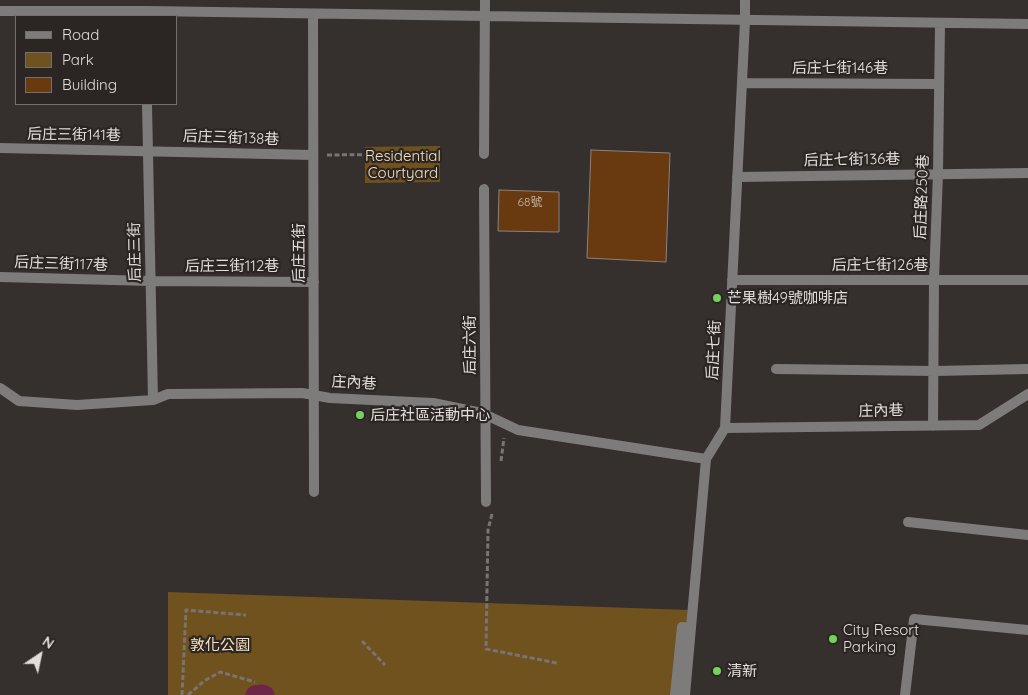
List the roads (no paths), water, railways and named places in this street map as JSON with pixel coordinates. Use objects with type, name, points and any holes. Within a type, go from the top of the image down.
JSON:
[{"type":"street","points":[[147,0],[147,14]]},
{"type":"street","points":[[484,154],[485,0]]},
{"type":"street","name":"后庄七街","points":[[684,695],[706,459],[725,428],[745,21],[744,0]]},
{"type":"street","points":[[0,11],[1028,24]]},
{"type":"street","name":"后庄五街","points":[[314,14],[314,492]]},
{"type":"street","name":"后庄路250巷","points":[[933,426],[935,371],[934,280],[940,24]]},
{"type":"street","name":"后庄七街146巷","points":[[742,83],[938,84]]},
{"type":"street","name":"后庄三街","points":[[147,105],[153,400]]},
{"type":"street","name":"后庄三街141巷","points":[[0,148],[148,151]]},
{"type":"street","name":"后庄三街138巷","points":[[148,151],[314,156]]},
{"type":"street","name":"后庄七街136巷","points":[[737,177],[1028,173]]},
{"type":"street","name":"后庄六街","points":[[484,189],[486,415],[490,504]]},
{"type":"street","name":"后庄三街117巷","points":[[0,277],[150,281]]},
{"type":"street","name":"后庄七街126巷","points":[[732,280],[1028,280]]},
{"type":"street","name":"后庄三街112巷","points":[[150,281],[314,282]]},
{"type":"street","points":[[776,369],[935,371],[1028,369]]},
{"type":"street","name":"庄內巷","points":[[0,388],[19,401],[77,405],[153,400],[168,394],[302,393],[330,398],[433,404],[486,415],[518,430],[706,459]]},
{"type":"street","name":"庄內巷","points":[[725,428],[980,425],[1028,394]]},
{"type":"street","points":[[908,522],[1028,534]]},
{"type":"street","points":[[905,695],[914,620],[1028,630]]},
{"type":"street","points":[[675,695],[682,626],[691,628]]},
{"type":"waterway","points":[[255,695],[265,695]]},
{"type":"place","name":"芒果樹49號咖啡店","points":[[717,298]]},
{"type":"place","name":"后庄社區活動中心","points":[[360,415]]},
{"type":"place","name":"City Resort Parking","points":[[833,639]]},
{"type":"place","name":"清新","points":[[717,671]]},
{"type":"park label","name":"Residential Courtyard","points":[[403,164]]},
{"type":"park label","name":"敦化公園","points":[[220,645]]}]
